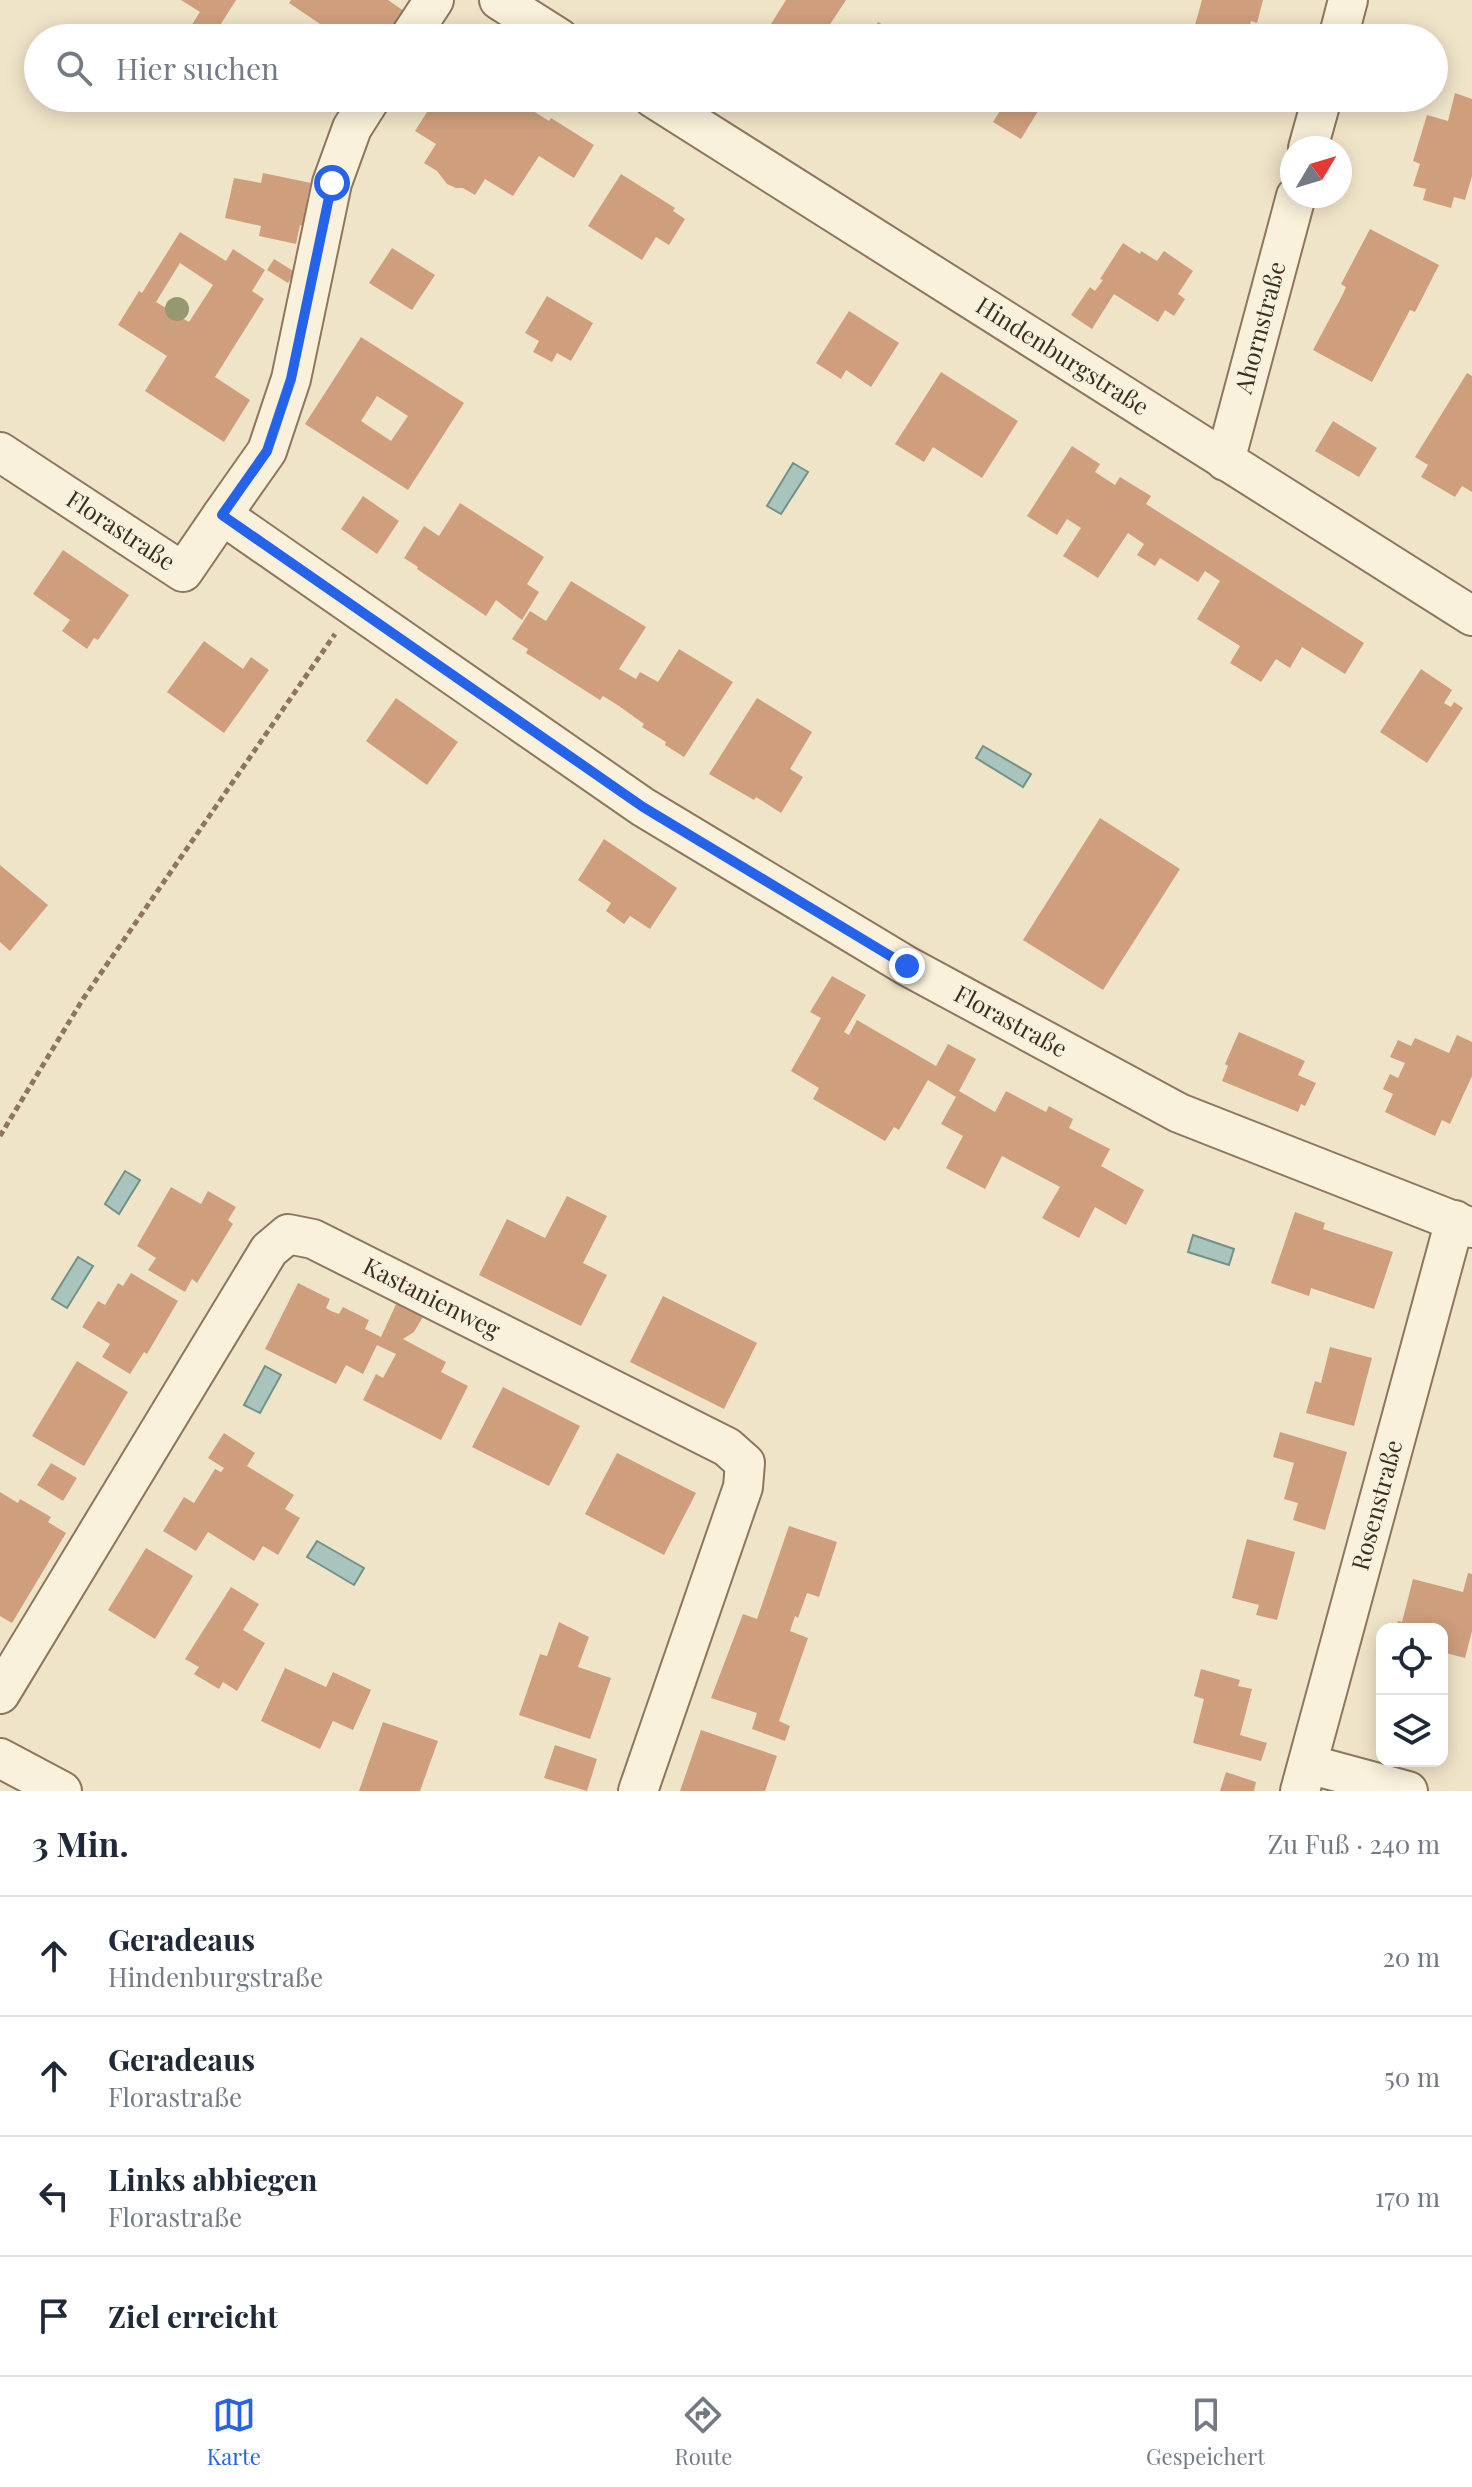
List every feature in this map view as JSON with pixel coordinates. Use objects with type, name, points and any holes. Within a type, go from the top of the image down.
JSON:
[{"type":"street","points":[[418,24],[434,0]]},
{"type":"street","points":[[499,0],[537,24]]},
{"type":"street","points":[[1342,24],[1348,0]]},
{"type":"street","name":"Florastraße","points":[[0,452],[183,572],[267,451],[291,379],[332,183],[352,128],[362,112]]},
{"type":"street","name":"Hindenburgstraße","points":[[675,112],[1472,616]]},
{"type":"street","points":[[1311,136],[1318,112]]},
{"type":"street","name":"Ahornstraße","points":[[1225,461],[1293,208]]},
{"type":"street","name":"Florastraße","points":[[222,515],[643,807],[907,966],[1179,1113],[1464,1224]]},
{"type":"street","name":"Rosenstraße","points":[[1312,1782],[1464,1224]]},
{"type":"street","name":"Kastanienweg","points":[[0,1694],[269,1250],[288,1234],[313,1239],[727,1447],[745,1463],[743,1487],[638,1791]]},
{"type":"street","points":[[0,1758],[62,1791]]},
{"type":"street","points":[[1312,1782],[1408,1791]]},
{"type":"path","points":[[0,1136],[83,999],[354,607]]},
{"type":"water","points":[[793,463],[808,472],[781,514],[767,506]]},
{"type":"water","points":[[983,746],[1031,774],[1023,787],[976,758]]},
{"type":"water","points":[[125,1171],[140,1180],[119,1214],[105,1204]]},
{"type":"water","points":[[1193,1235],[1234,1249],[1229,1265],[1188,1252]]},
{"type":"water","points":[[78,1257],[93,1266],[67,1308],[52,1299]]},
{"type":"water","points":[[265,1366],[281,1375],[260,1413],[244,1405]]},
{"type":"water","points":[[317,1541],[364,1568],[354,1585],[307,1557]]},
{"type":"building","points":[[181,0],[236,0],[221,24],[192,24],[200,12]]},
{"type":"building","points":[[291,0],[388,0],[404,11],[395,24],[320,24],[289,3]]},
{"type":"building","points":[[786,0],[846,0],[830,24],[771,24]]},
{"type":"building","points":[[1202,0],[1263,0],[1257,23],[1195,24]]},
{"type":"building","points":[[1455,93],[1472,99],[1472,176],[1465,200],[1454,197],[1451,208],[1423,200],[1426,189],[1413,186],[1420,164],[1413,161],[1427,115],[1448,121]]},
{"type":"building","points":[[427,112],[535,112],[549,121],[551,118],[594,145],[574,178],[539,156],[513,196],[485,179],[475,195],[447,184],[437,171],[424,163],[436,144],[415,131]]},
{"type":"building","points":[[999,112],[1037,112],[1021,139],[993,122]]},
{"type":"building","points":[[263,173],[311,183],[307,199],[312,201],[306,227],[300,225],[296,244],[259,236],[261,226],[225,218],[234,178],[261,183]]},
{"type":"building","points":[[621,174],[675,208],[673,211],[685,219],[669,245],[656,237],[642,260],[588,226]]},
{"type":"building","points":[[1370,229],[1439,265],[1415,312],[1410,310],[1372,382],[1313,350],[1343,294],[1346,287],[1341,284]]},
{"type":"building","points":[[180,232],[226,261],[233,249],[265,270],[252,291],[264,299],[215,377],[250,400],[224,442],[145,391],[167,356],[118,325],[139,291],[142,293]],"holes":[[[180,263],[213,285],[189,322],[156,302]]]},
{"type":"building","points":[[1123,243],[1157,261],[1164,251],[1193,271],[1178,294],[1185,299],[1174,316],[1165,310],[1158,322],[1114,294],[1092,329],[1071,315],[1090,287],[1095,291],[1103,280],[1100,279]]},
{"type":"building","points":[[392,248],[435,275],[412,310],[369,283]]},
{"type":"building","points":[[274,259],[295,272],[288,283],[267,270]]},
{"type":"building","points":[[547,296],[593,323],[571,361],[557,353],[552,362],[533,352],[539,341],[525,333]]},
{"type":"building","points":[[849,311],[899,343],[871,387],[846,370],[841,379],[816,363]]},
{"type":"building","points":[[361,337],[464,403],[408,490],[305,424]],"holes":[[[377,396],[408,416],[391,441],[361,421]]]},
{"type":"building","points":[[941,372],[1018,421],[982,478],[933,447],[924,462],[895,444]]},
{"type":"building","points":[[1467,373],[1472,376],[1472,492],[1462,486],[1455,497],[1421,477],[1428,465],[1415,457]]},
{"type":"building","points":[[1333,421],[1377,448],[1359,477],[1315,451]]},
{"type":"building","points":[[1072,446],[1100,464],[1095,472],[1115,485],[1120,477],[1151,496],[1146,504],[1364,643],[1345,674],[1302,647],[1290,668],[1276,659],[1261,682],[1230,663],[1240,646],[1197,619],[1220,581],[1205,571],[1198,582],[1160,558],[1155,566],[1137,555],[1144,544],[1128,533],[1098,578],[1063,556],[1081,528],[1067,519],[1057,535],[1027,516]]},
{"type":"building","points":[[363,496],[399,521],[377,554],[341,529]]},
{"type":"building","points":[[460,503],[544,557],[527,584],[539,592],[522,620],[496,600],[486,616],[404,558],[424,526],[439,536]]},
{"type":"building","points":[[63,550],[129,595],[98,640],[94,638],[87,649],[62,631],[70,620],[33,594]]},
{"type":"building","points":[[571,581],[646,627],[619,669],[636,679],[640,672],[658,682],[679,649],[733,682],[684,757],[619,706],[603,696],[600,700],[526,653],[528,649],[512,639],[530,611],[546,621]]},
{"type":"building","points":[[204,641],[243,669],[251,657],[269,670],[224,733],[167,692]]},
{"type":"building","points":[[1421,669],[1452,690],[1444,703],[1451,707],[1454,702],[1463,708],[1427,763],[1380,732]]},
{"type":"building","points":[[396,698],[458,742],[427,785],[366,741]]},
{"type":"building","points":[[757,698],[812,732],[790,769],[803,777],[781,813],[709,774]]},
{"type":"building","points":[[1100,818],[1180,869],[1103,990],[1023,940]]},
{"type":"building","points":[[604,839],[677,888],[650,929],[630,916],[624,924],[606,911],[611,903],[578,880]]},
{"type":"building","points":[[0,865],[48,905],[10,951],[0,942]]},
{"type":"building","points":[[832,976],[866,995],[844,1032],[849,1035],[857,1020],[936,1066],[948,1044],[976,1059],[959,1091],[995,1112],[1006,1091],[1046,1112],[1049,1106],[1073,1119],[1069,1128],[1110,1149],[1101,1166],[1144,1190],[1126,1225],[1095,1207],[1079,1238],[1042,1218],[1060,1187],[1002,1156],[985,1189],[946,1168],[963,1136],[941,1124],[956,1097],[928,1080],[899,1130],[894,1127],[885,1141],[813,1099],[819,1088],[791,1071],[821,1018],[810,1012]]},
{"type":"building","points":[[1239,1032],[1305,1061],[1298,1075],[1316,1083],[1305,1106],[1301,1104],[1298,1112],[1222,1081],[1228,1066],[1225,1064]]},
{"type":"building","points":[[1457,1035],[1472,1042],[1472,1076],[1450,1124],[1442,1120],[1435,1136],[1385,1112],[1393,1094],[1383,1089],[1390,1074],[1398,1078],[1405,1063],[1390,1057],[1398,1040],[1411,1046],[1415,1038],[1449,1053]]},
{"type":"building","points":[[171,1187],[201,1204],[208,1191],[236,1207],[228,1220],[233,1224],[197,1283],[192,1279],[185,1292],[148,1270],[156,1258],[137,1246]]},
{"type":"building","points":[[567,1196],[607,1216],[583,1263],[607,1275],[581,1326],[479,1275],[507,1219],[545,1238]]},
{"type":"building","points":[[1295,1212],[1325,1223],[1323,1229],[1393,1252],[1374,1309],[1311,1288],[1309,1296],[1271,1283]]},
{"type":"building","points":[[131,1273],[178,1301],[147,1354],[144,1352],[130,1374],[102,1357],[110,1344],[82,1327],[98,1301],[105,1305],[118,1283],[123,1286]]},
{"type":"building","points":[[298,1283],[330,1299],[326,1308],[331,1311],[339,1314],[343,1307],[369,1320],[365,1329],[381,1337],[397,1302],[424,1315],[414,1332],[403,1339],[446,1362],[441,1372],[468,1386],[441,1440],[363,1400],[376,1374],[383,1378],[396,1354],[377,1345],[363,1374],[346,1365],[336,1384],[265,1349]]},
{"type":"building","points":[[663,1296],[757,1343],[724,1409],[630,1362]]},
{"type":"building","points":[[1330,1347],[1372,1358],[1354,1426],[1306,1413],[1315,1381],[1321,1383]]},
{"type":"building","points":[[77,1361],[128,1392],[84,1466],[32,1436]]},
{"type":"building","points":[[503,1387],[580,1426],[549,1486],[472,1447]]},
{"type":"building","points":[[1280,1432],[1347,1452],[1325,1530],[1293,1520],[1298,1503],[1284,1499],[1294,1463],[1273,1457]]},
{"type":"building","points":[[224,1433],[255,1453],[247,1466],[294,1495],[285,1509],[300,1518],[278,1555],[263,1546],[254,1561],[208,1532],[196,1551],[163,1531],[184,1497],[194,1503],[215,1469],[221,1472],[224,1468],[208,1458]]},
{"type":"building","points":[[617,1453],[696,1493],[664,1555],[585,1514]]},
{"type":"building","points":[[51,1463],[77,1478],[63,1501],[37,1485]]},
{"type":"building","points":[[0,1492],[18,1503],[20,1499],[51,1517],[48,1522],[66,1533],[12,1623],[0,1616]]},
{"type":"building","points":[[789,1526],[837,1542],[819,1597],[807,1593],[790,1631],[808,1638],[779,1721],[790,1726],[785,1741],[752,1729],[757,1713],[711,1698],[743,1614],[757,1619]]},
{"type":"building","points":[[1247,1539],[1295,1552],[1277,1620],[1256,1615],[1259,1605],[1232,1598]]},
{"type":"building","points":[[146,1548],[193,1576],[155,1639],[108,1610]]},
{"type":"building","points":[[1468,1573],[1472,1574],[1472,1631],[1465,1658],[1448,1654],[1448,1623],[1398,1623],[1402,1622],[1413,1579],[1463,1592]]},
{"type":"building","points":[[231,1587],[259,1604],[243,1630],[265,1643],[237,1691],[223,1682],[219,1689],[194,1674],[199,1667],[185,1659]]},
{"type":"building","points":[[559,1622],[589,1637],[578,1667],[611,1678],[590,1739],[519,1715],[540,1654],[547,1656]]},
{"type":"building","points":[[285,1668],[326,1687],[333,1672],[371,1690],[353,1730],[333,1721],[320,1749],[261,1721]]},
{"type":"building","points":[[1201,1669],[1240,1680],[1238,1686],[1252,1689],[1240,1735],[1267,1743],[1261,1761],[1193,1743],[1204,1699],[1194,1696]]},
{"type":"building","points":[[383,1722],[438,1741],[420,1791],[359,1791]]},
{"type":"building","points":[[701,1730],[777,1756],[765,1791],[680,1791]]},
{"type":"building","points":[[555,1745],[597,1759],[587,1791],[544,1778]]},
{"type":"building","points":[[1226,1772],[1256,1782],[1254,1791],[1220,1791]]},
{"type":"route","points":[[332,183],[291,379],[267,451],[222,515],[643,807],[907,966]]}]
